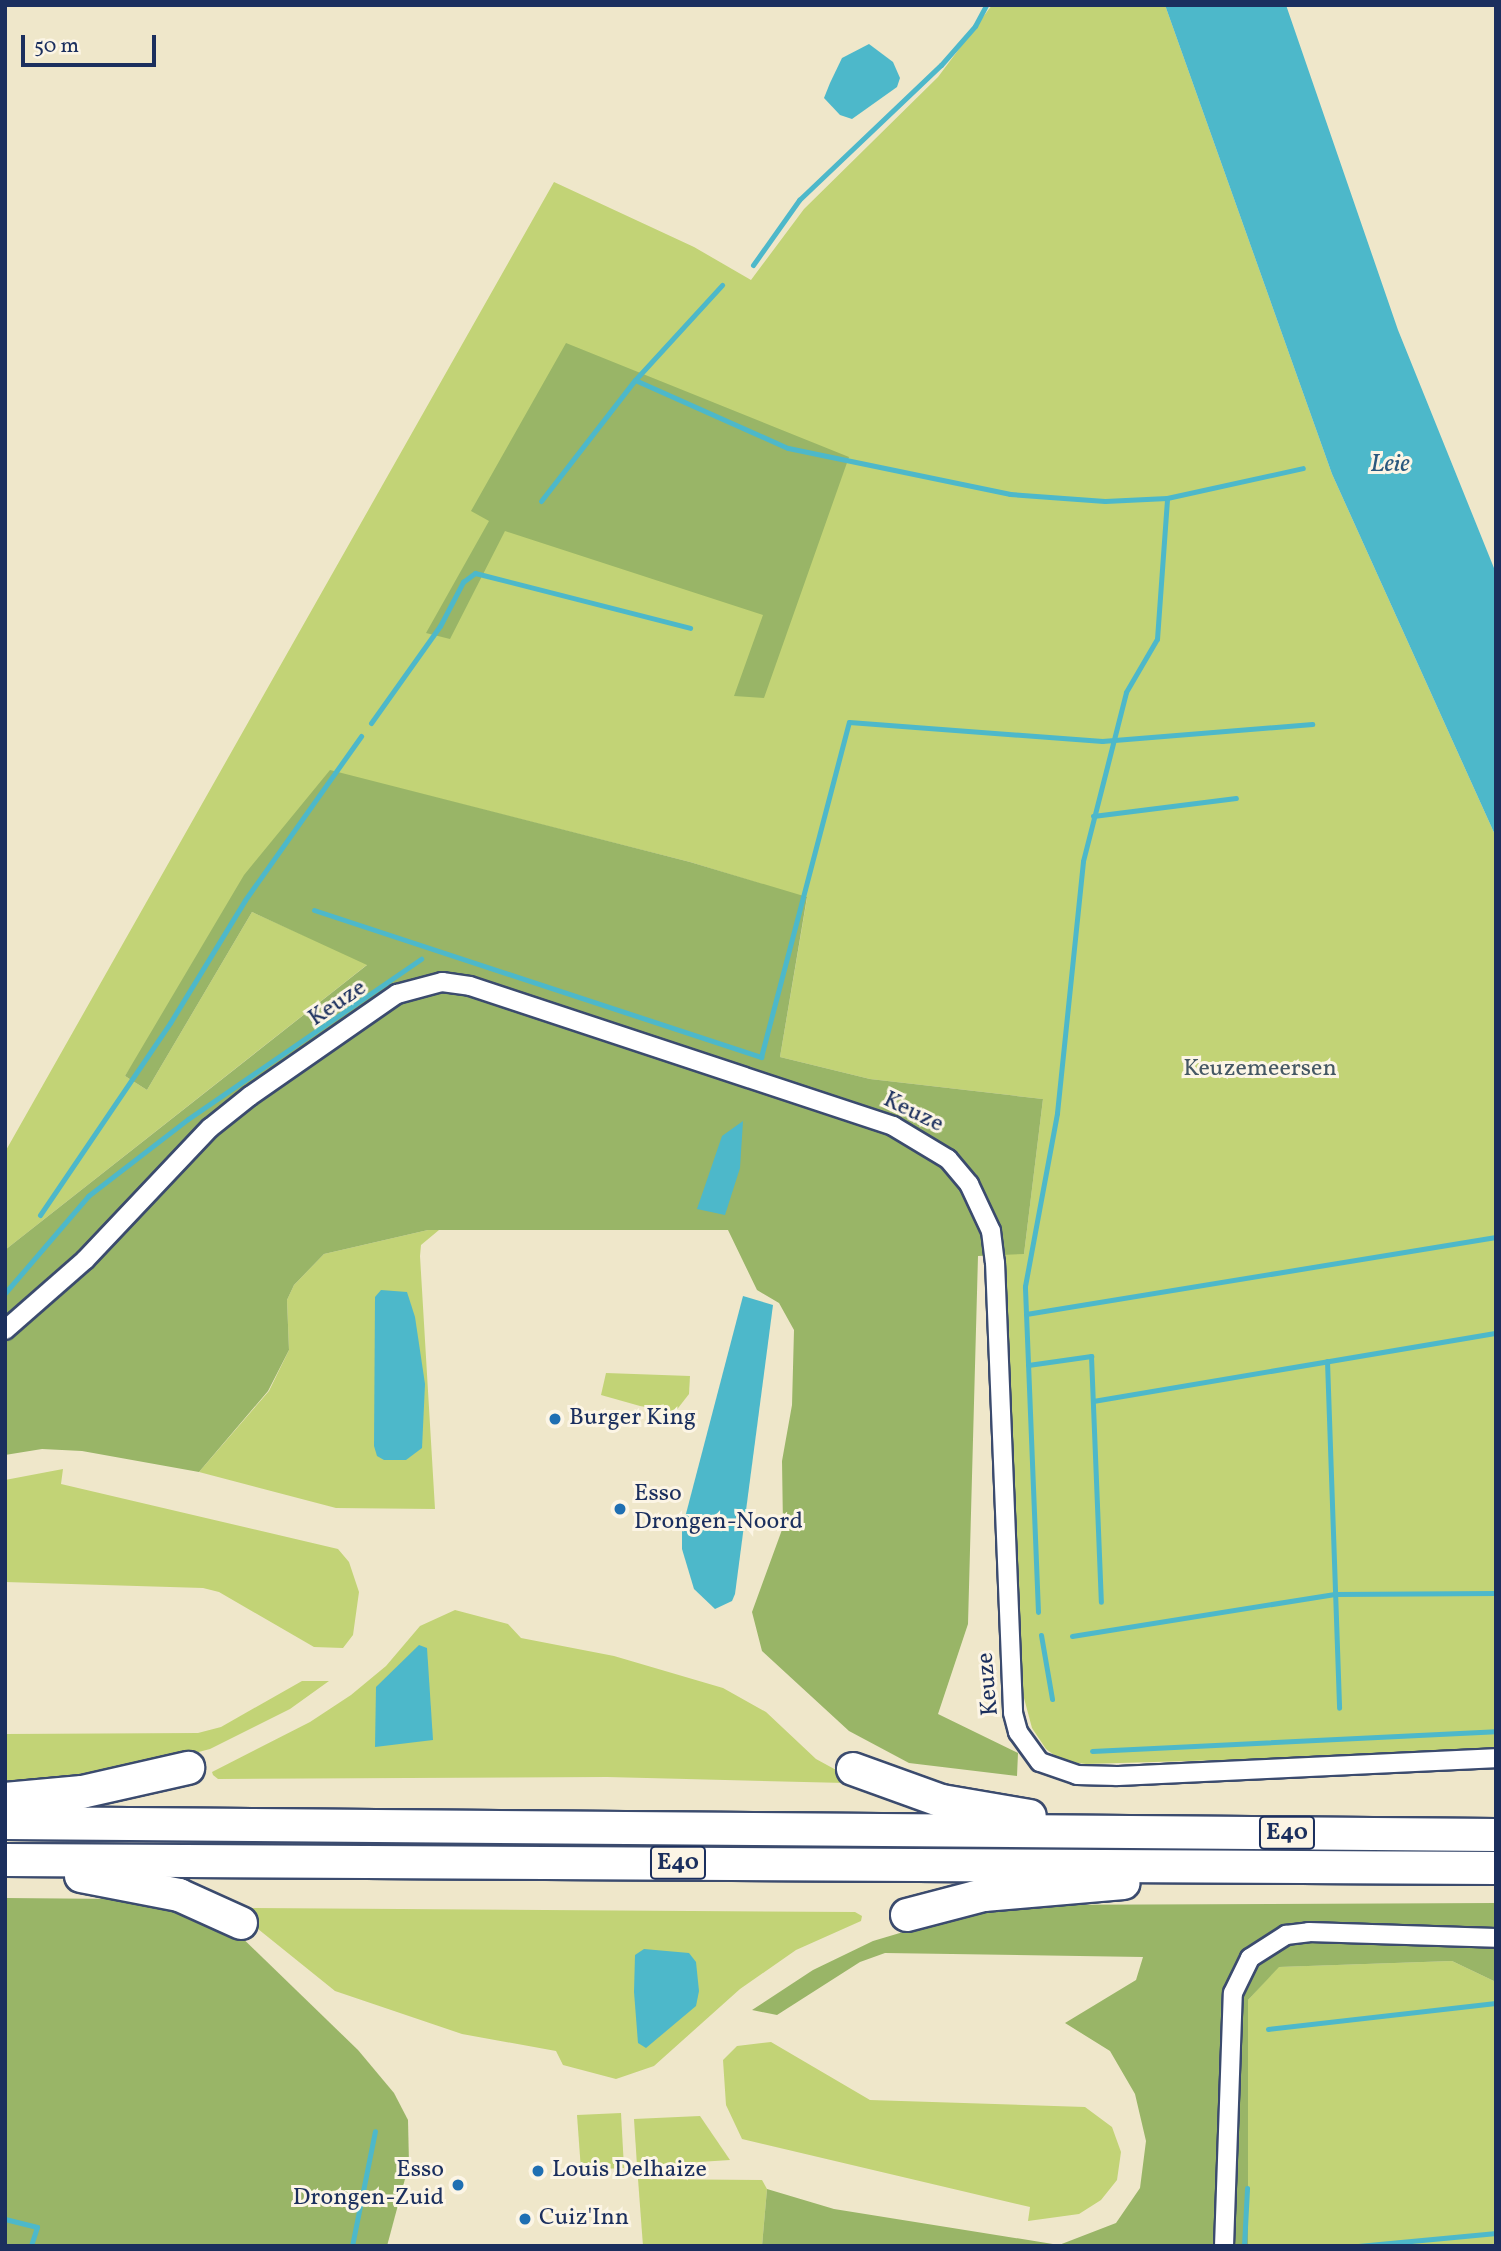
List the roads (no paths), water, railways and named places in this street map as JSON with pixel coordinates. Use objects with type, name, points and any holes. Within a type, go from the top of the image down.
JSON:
[{"type":"highway","points":[[5,1799],[82,1792],[188,1768]]},
{"type":"highway","points":[[853,1769],[942,1801],[1038,1818],[1078,1831]]},
{"type":"highway","name":"E40","points":[[5,1823],[1496,1835]]},
{"type":"highway","points":[[9,1860],[179,1895],[241,1923]]},
{"type":"highway","name":"E40","points":[[9,1860],[1496,1868]]},
{"type":"highway","points":[[907,1915],[984,1895],[1344,1866]]},
{"type":"street","name":"Keuze","points":[[5,1330],[85,1260],[210,1128],[250,1096],[397,994],[442,982],[470,986],[893,1126],[948,1159],[969,1184],[990,1231],[995,1262],[1013,1713],[1018,1732],[1040,1762],[1077,1775],[1117,1776],[1496,1758]]},
{"type":"street","points":[[1224,2246],[1233,1993],[1250,1958],[1286,1935],[1310,1932],[1496,1938]]},
{"type":"water","name":"Leie","points":[[1165,5],[1286,5],[1398,330],[1496,573],[1496,837],[1332,474]]},
{"type":"water","points":[[869,44],[893,62],[900,78],[897,87],[852,119],[840,115],[824,98],[842,58]]},
{"type":"water","points":[[743,1121],[740,1168],[725,1215],[697,1209],[722,1136]]},
{"type":"water","points":[[381,1290],[407,1292],[415,1317],[425,1384],[422,1448],[406,1460],[384,1460],[377,1456],[374,1446],[375,1297]]},
{"type":"water","points":[[743,1296],[773,1305],[735,1594],[732,1601],[715,1609],[694,1589],[682,1549],[682,1529]]},
{"type":"water","points":[[419,1645],[427,1648],[433,1740],[375,1747],[376,1687]]},
{"type":"water","points":[[644,1949],[689,1953],[696,1962],[699,1991],[696,2006],[646,2048],[638,2043],[634,1992],[635,1955]]},
{"type":"waterway","points":[[753,265],[799,200],[941,65],[975,26],[986,5]]},
{"type":"waterway","points":[[635,380],[722,285]]},
{"type":"waterway","points":[[541,501],[635,380],[788,448],[1010,494],[1105,501],[1167,498]]},
{"type":"waterway","points":[[1038,1612],[1025,1286],[1057,1113],[1083,861],[1126,692],[1157,639],[1167,498],[1303,468]]},
{"type":"waterway","points":[[371,723],[440,626],[463,582],[475,573],[690,628]]},
{"type":"waterway","points":[[314,910],[761,1057],[849,722],[1102,741],[1312,724]]},
{"type":"waterway","points":[[40,1215],[170,1023],[245,900],[361,736]]},
{"type":"waterway","points":[[1093,816],[1236,798]]},
{"type":"waterway","points":[[5,1293],[88,1196],[188,1119],[421,959]]},
{"type":"waterway","points":[[1026,1314],[1496,1237]]},
{"type":"waterway","points":[[1093,1401],[1496,1333]]},
{"type":"waterway","points":[[1028,1365],[1091,1356],[1101,1602]]},
{"type":"waterway","points":[[1327,1361],[1339,1708]]},
{"type":"waterway","points":[[1072,1636],[1335,1594],[1496,1593]]},
{"type":"waterway","points":[[1041,1635],[1052,1699]]},
{"type":"waterway","points":[[1092,1751],[1496,1731]]},
{"type":"waterway","points":[[1268,2029],[1496,2003]]},
{"type":"waterway","points":[[352,2246],[375,2131]]},
{"type":"waterway","points":[[1244,2246],[1247,2188]]},
{"type":"waterway","points":[[5,2219],[37,2227],[31,2246]]},
{"type":"waterway","points":[[1358,2246],[1496,2233]]},
{"type":"place","name":"Burger King","points":[[555,1419]]},
{"type":"place","name":"Esso Drongen-Noord","points":[[620,1509]]},
{"type":"place","name":"Louis Delhaize","points":[[538,2171]]},
{"type":"place","name":"Esso Drongen-Zuid","points":[[458,2185]]},
{"type":"place","name":"Cuiz'Inn","points":[[525,2219]]},
{"type":"park label","name":"Keuzemeersen","points":[[1260,1070]]}]
